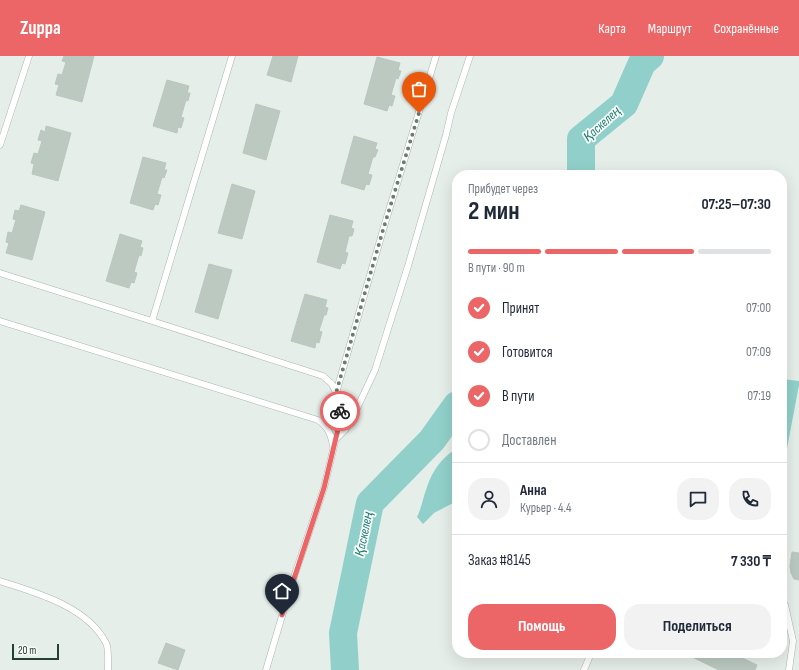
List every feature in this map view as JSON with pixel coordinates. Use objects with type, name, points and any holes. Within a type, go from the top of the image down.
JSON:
[{"type":"lane","points":[[0,145],[29,56]]},
{"type":"lane","points":[[152,321],[232,56]]},
{"type":"lane","points":[[336,393],[383,230],[436,56]]},
{"type":"lane","points":[[334,444],[352,419],[375,370],[412,252],[451,113],[470,56]]},
{"type":"lane","points":[[0,273],[323,376],[332,384],[340,405],[339,425],[324,488],[290,589],[266,670]]},
{"type":"lane","points":[[0,321],[318,420],[325,425],[330,432],[334,444]]},
{"type":"lane","points":[[0,581],[62,604],[89,621],[106,644],[108,670]]},
{"type":"lane","points":[[787,614],[793,640],[789,670]]},
{"type":"lane","points":[[584,670],[589,658]]},
{"type":"water","points":[[787,380],[799,381],[787,448]]},
{"type":"water","points":[[452,452],[452,504],[434,513],[423,524],[417,517],[429,481],[439,464]]},
{"type":"building","points":[[64,56],[94,56],[82,102],[56,95],[59,85],[55,84],[58,74],[62,75],[66,62],[62,61]]},
{"type":"building","points":[[273,56],[298,56],[291,82],[267,75]]},
{"type":"building","points":[[377,57],[400,63],[398,70],[401,71],[398,79],[396,78],[391,95],[395,96],[392,106],[389,105],[387,111],[364,104]]},
{"type":"building","points":[[167,80],[189,86],[187,93],[190,93],[188,101],[186,100],[181,117],[184,118],[181,128],[178,127],[177,133],[153,126]]},
{"type":"building","points":[[256,104],[280,111],[266,160],[243,153]]},
{"type":"building","points":[[46,126],[71,133],[58,181],[32,174],[34,164],[31,163],[34,153],[38,154],[42,141],[38,140],[41,130],[45,132]]},
{"type":"building","points":[[354,136],[377,143],[375,149],[378,150],[375,157],[373,157],[368,174],[372,175],[369,185],[366,184],[364,190],[341,183]]},
{"type":"building","points":[[143,157],[166,163],[164,170],[167,170],[164,178],[162,177],[157,194],[161,195],[158,205],[155,204],[153,210],[130,203]]},
{"type":"building","points":[[232,184],[255,191],[242,239],[218,233]]},
{"type":"building","points":[[21,205],[45,212],[32,260],[6,253],[9,243],[6,242],[8,232],[12,233],[16,220],[13,219],[15,210],[19,211]]},
{"type":"building","points":[[330,215],[353,221],[351,228],[354,229],[352,236],[349,236],[345,252],[348,253],[345,264],[342,263],[340,269],[317,262]]},
{"type":"building","points":[[120,234],[142,241],[140,247],[143,248],[141,256],[139,255],[134,272],[137,273],[134,283],[131,282],[129,288],[106,281]]},
{"type":"building","points":[[209,264],[232,270],[218,319],[195,312]]},
{"type":"building","points":[[305,294],[327,300],[325,307],[328,308],[319,331],[322,332],[319,343],[316,342],[315,348],[291,341]]},
{"type":"building","points":[[792,552],[799,553],[799,580],[794,579],[791,573],[790,566]]},
{"type":"building","points":[[166,643],[185,650],[178,670],[158,663]]},
{"type":"building","points":[[694,658],[742,658],[757,665],[755,670],[719,670]]},
{"type":"waterway","name":"Қаскелең","points":[[581,170],[581,139],[624,104],[642,63],[650,56]]},
{"type":"waterway","name":"Қаскелең","points":[[345,670],[343,633],[370,503],[432,440],[452,412]]},
{"type":"way so far","points":[[340,411],[340,405],[336,393],[383,230],[419,113]]},
{"type":"route","points":[[282,615],[324,488],[339,425],[340,411]]}]
